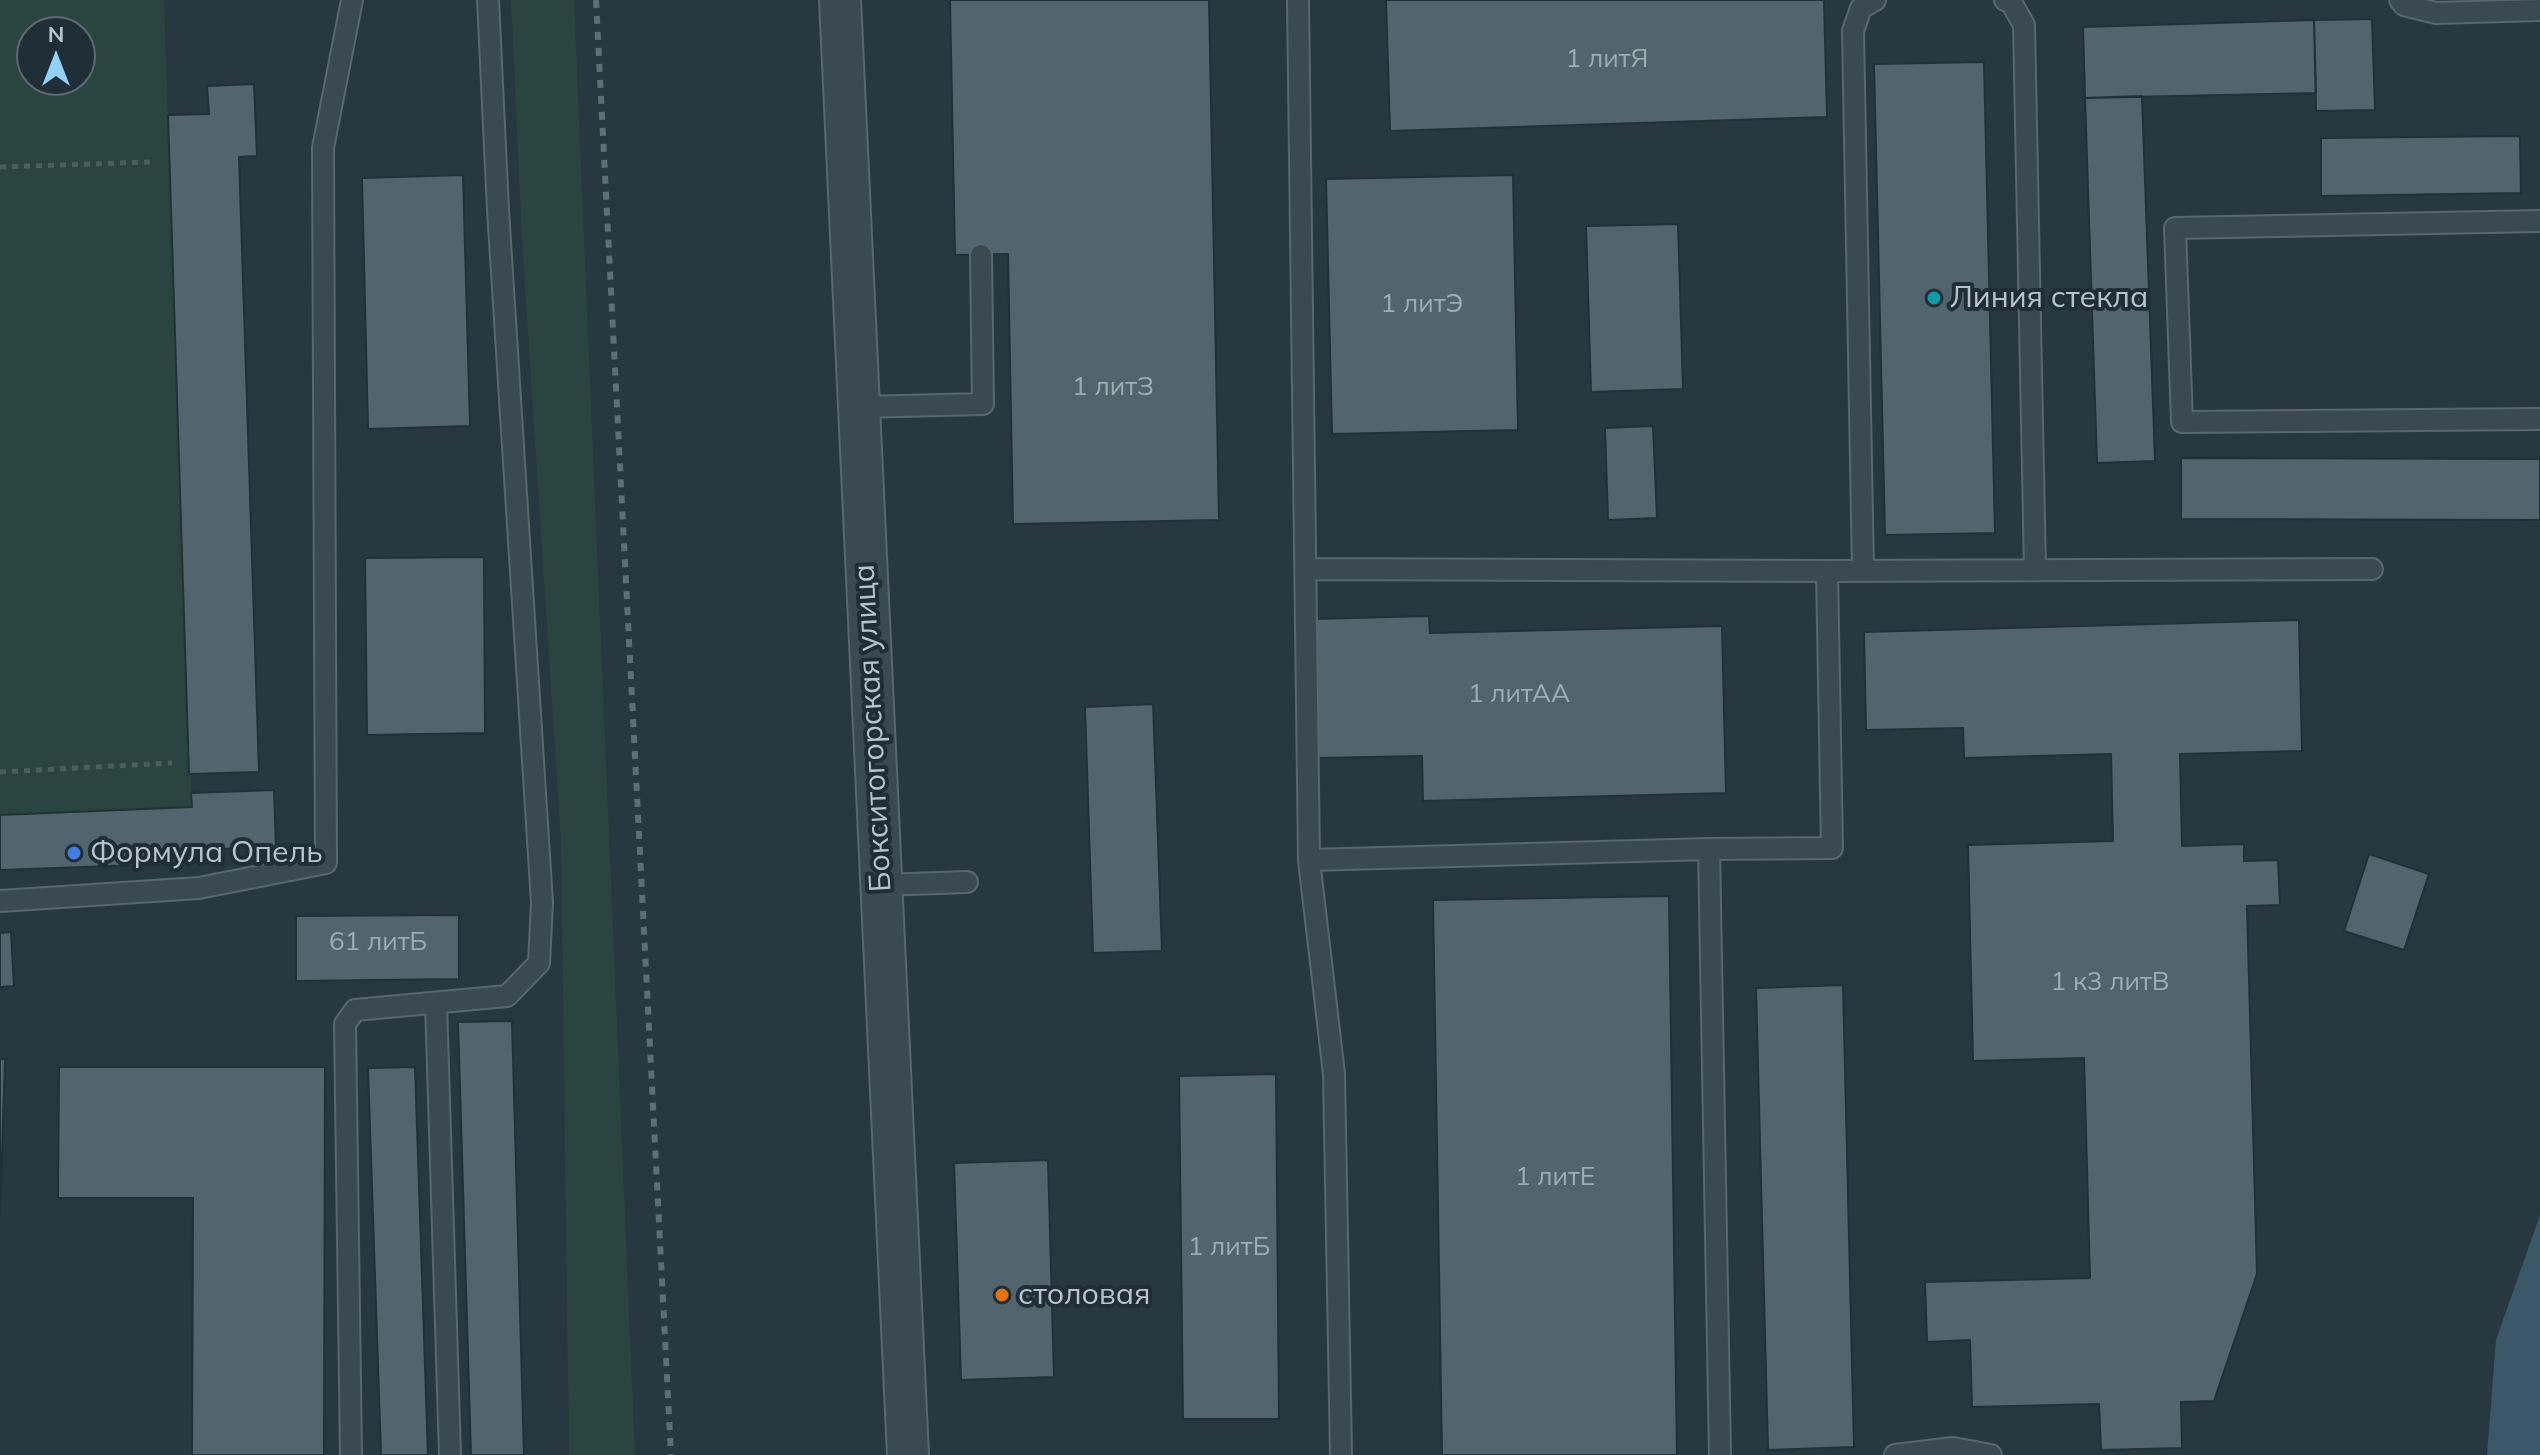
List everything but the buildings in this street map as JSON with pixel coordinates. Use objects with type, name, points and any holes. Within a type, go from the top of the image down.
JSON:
[{"type":"street","name":"Бокситогорская улица","points":[[840,0],[908,1455]]},
{"type":"lane","points":[[0,901],[199,888],[326,863],[323,148],[352,0]]},
{"type":"lane","points":[[351,1455],[345,1024],[355,1010],[507,996],[539,963],[542,903],[498,210],[488,0]]},
{"type":"lane","points":[[1298,0],[1309,860],[1334,1074],[1341,1455]]},
{"type":"lane","points":[[1863,571],[1853,31],[1861,8],[1875,0]]},
{"type":"lane","points":[[2005,0],[2011,2],[2024,25],[2035,570]]},
{"type":"lane","points":[[2400,0],[2404,5],[2436,13],[2540,10]]},
{"type":"lane","points":[[2540,221],[2175,228],[2182,422],[2540,419]]},
{"type":"lane","points":[[858,407],[983,404],[981,255]]},
{"type":"lane","points":[[1307,569],[2372,569]]},
{"type":"lane","points":[[1309,860],[1832,848],[1827,571]]},
{"type":"lane","points":[[1709,849],[1720,1455]]},
{"type":"lane","points":[[881,885],[967,882]]},
{"type":"lane","points":[[436,1003],[450,1455]]},
{"type":"lane","points":[[1895,1455],[1953,1448],[1991,1455]]},
{"type":"path","points":[[0,167],[152,162]]},
{"type":"path","points":[[0,772],[172,763]]},
{"type":"green space","points":[[0,0],[164,0],[192,807],[0,815]]},
{"type":"green space","points":[[511,0],[574,0],[635,1455],[569,1455],[561,842],[522,241]]},
{"type":"water","points":[[2540,1215],[2540,1455],[2487,1455],[2496,1340]]},
{"type":"railway","points":[[596,0],[671,1455]]},
{"type":"place","name":"Линия стекла","points":[[1934,298]]},
{"type":"place","name":"Формула Опель","points":[[74,853]]},
{"type":"place","name":"столовая","points":[[1002,1295]]}]
